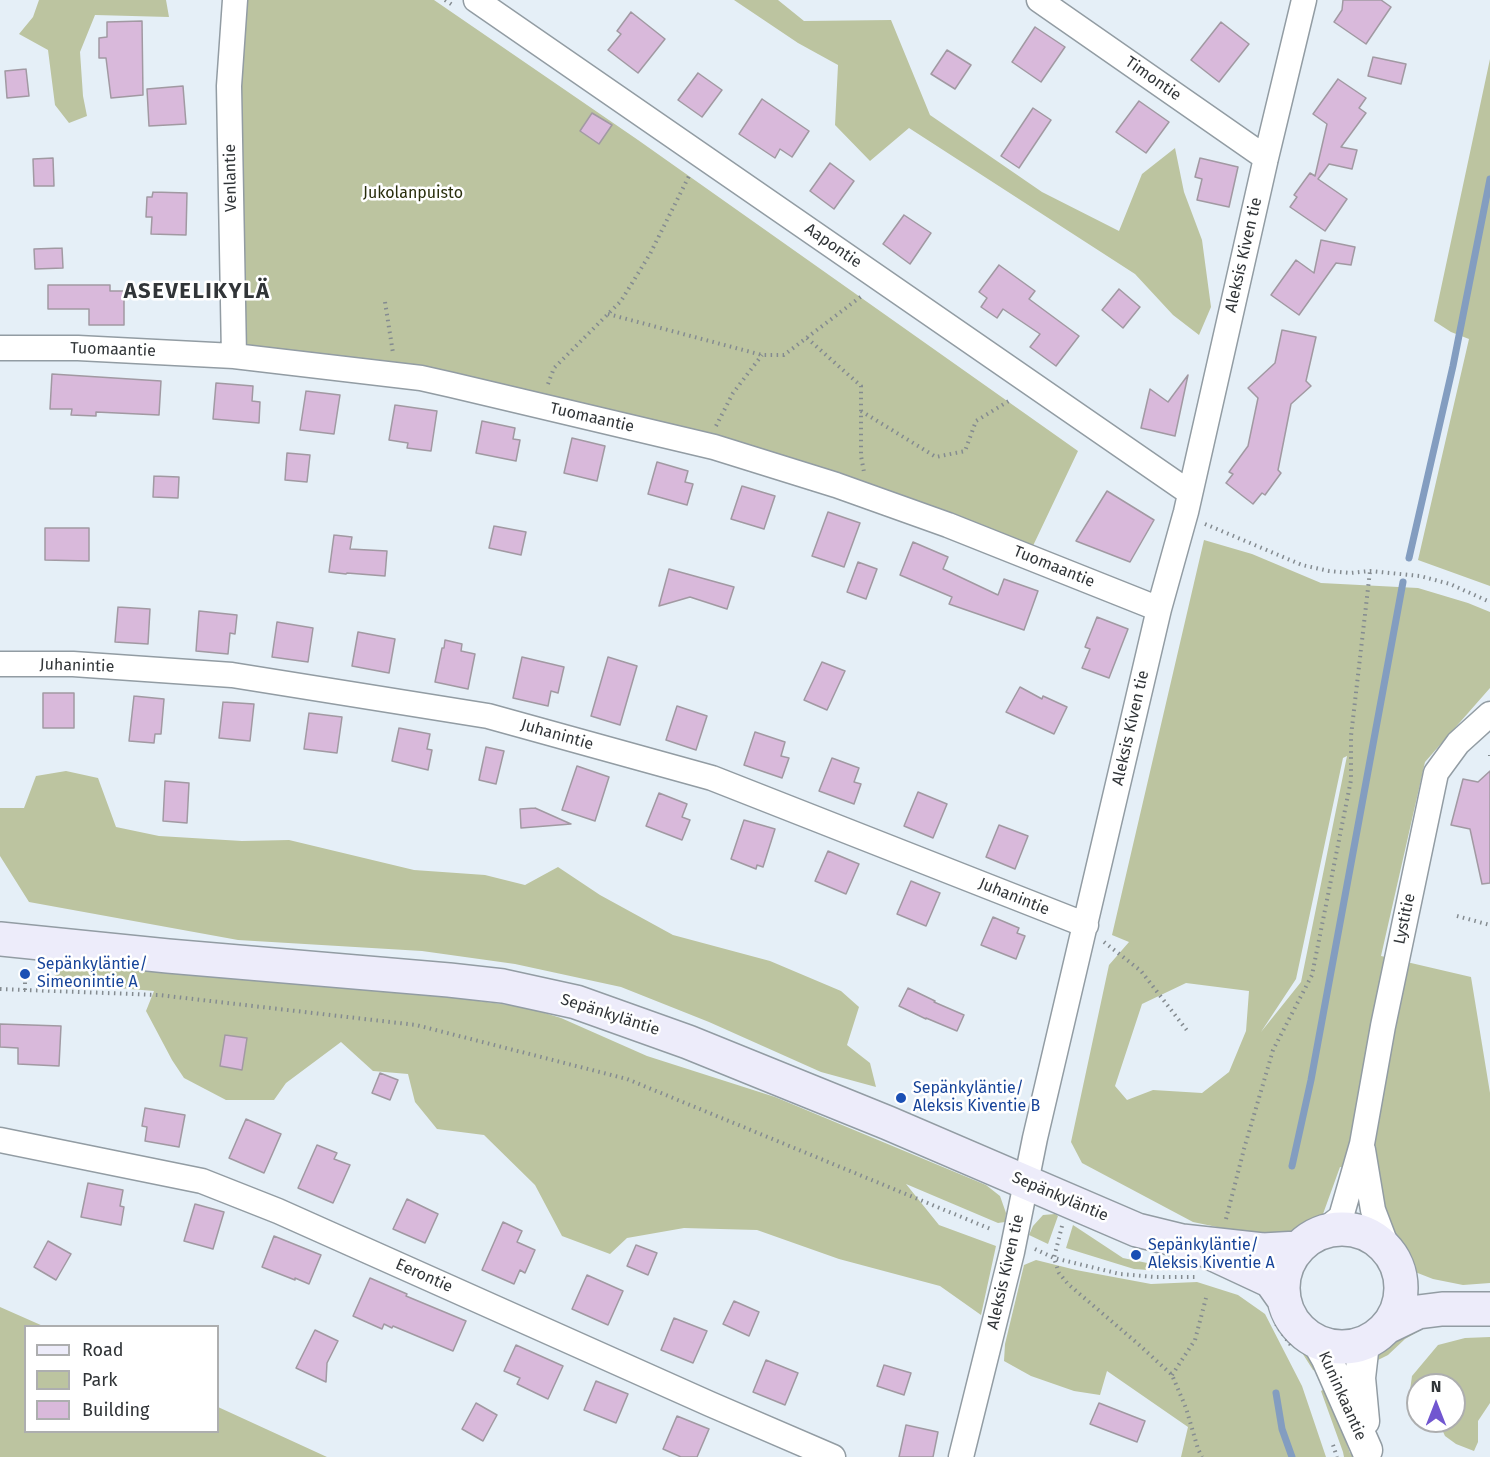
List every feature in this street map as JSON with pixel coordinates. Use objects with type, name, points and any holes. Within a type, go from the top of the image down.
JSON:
[{"type":"main road","name":"Sepänkyläntie","points":[[0,939],[449,980],[503,986],[576,1002],[688,1042],[888,1123],[1137,1230],[1182,1240],[1263,1250],[1310,1240]]},
{"type":"main road","points":[[1340,1229],[1359,1232],[1376,1239],[1425,1290],[1484,1308],[1418,1312],[1353,1347],[1341,1348],[1307,1348],[1305,1335],[1287,1312],[1278,1309],[1285,1271],[1290,1259],[1310,1240],[1340,1229]]},
{"type":"main road","name":"Sepänkyläntie","points":[[1182,1240],[1271,1281],[1278,1309]]},
{"type":"main road","points":[[1376,1335],[1395,1314],[1400,1299],[1401,1285],[1394,1260]]},
{"type":"street","name":"Venlantie","points":[[234,356],[229,86],[235,0]]},
{"type":"street","name":"Aapontie","points":[[476,0],[1190,493]]},
{"type":"street","name":"Timontie","points":[[1040,0],[1266,158]]},
{"type":"street","name":"Aleksis Kiven tie","points":[[961,1457],[1015,1239],[1026,1182],[1159,609],[1190,493],[1304,0]]},
{"type":"street","name":"Tuomaantie","points":[[0,348],[78,348],[234,356],[431,380],[706,445],[826,482],[948,525],[1159,609]]},
{"type":"street","name":"Juhanintie","points":[[0,664],[73,664],[232,675],[488,716],[712,778],[1086,925]]},
{"type":"street","name":"Lystitie","points":[[1310,1240],[1341,1217],[1362,1144],[1383,1026],[1436,773],[1458,743],[1490,714]]},
{"type":"street","name":"Eerontie","points":[[0,1140],[202,1181],[288,1215],[833,1457]]},
{"type":"street","name":"Lystitie","points":[[1362,1144],[1373,1210],[1394,1260]]},
{"type":"street","name":"Kuninkaantie","points":[[1367,1453],[1360,1378],[1376,1335]]},
{"type":"street","name":"Kuninkaantie","points":[[1307,1348],[1328,1359],[1367,1453]]},
{"type":"path","points":[[540,406],[554,368],[621,301],[650,254],[692,171]]},
{"type":"path","points":[[608,314],[762,356],[784,355],[867,292]]},
{"type":"path","points":[[386,302],[396,375]]},
{"type":"path","points":[[807,338],[861,386],[861,456],[867,496]]},
{"type":"path","points":[[706,445],[733,393],[762,356]]},
{"type":"path","points":[[861,411],[936,457],[965,451],[976,421],[1018,396]]},
{"type":"path","points":[[1196,520],[1302,566],[1350,573],[1370,571],[1420,576],[1450,584],[1490,602]]},
{"type":"path","points":[[1224,1225],[1273,1050],[1312,975],[1351,780],[1351,736],[1370,571]]},
{"type":"path","points":[[1457,915],[1490,925]]},
{"type":"path","points":[[1104,941],[1141,971],[1189,1033]]},
{"type":"path","points":[[25,990],[26,974]]},
{"type":"path","points":[[0,989],[159,994],[416,1025],[627,1079],[1015,1239],[1054,1258],[1120,1274],[1204,1277]]},
{"type":"path","points":[[1054,1258],[1059,1273],[1068,1284],[1172,1375],[1186,1407],[1202,1457]]},
{"type":"path","points":[[1172,1375],[1195,1340],[1206,1298]]},
{"type":"path","points":[[1278,1309],[1307,1348]]},
{"type":"green space","points":[[39,0],[166,0],[169,17],[95,15],[80,52],[83,96],[87,116],[69,123],[55,105],[48,50],[19,34],[33,17]]},
{"type":"green space","name":"Jukolanpuisto","points":[[247,0],[434,0],[638,140],[1078,451],[1031,550],[716,438],[247,348],[238,91]]},
{"type":"green space","points":[[734,0],[778,0],[804,21],[891,20],[930,115],[1042,192],[1119,231],[1142,174],[1175,148],[1184,192],[1202,240],[1211,307],[1199,335],[1173,315],[1135,274],[909,128],[870,161],[835,125],[838,65],[798,43]]},
{"type":"green space","points":[[1490,59],[1490,586],[1418,560],[1469,339],[1451,332],[1434,321]]},
{"type":"green space","points":[[1204,540],[1252,554],[1321,583],[1418,588],[1490,612],[1490,688],[1425,762],[1381,956],[1471,977],[1490,1093],[1490,1283],[1463,1285],[1433,1279],[1410,1270],[1397,1255],[1383,1212],[1378,1172],[1340,1167],[1323,1214],[1306,1226],[1284,1235],[1260,1236],[1193,1222],[1082,1163],[1071,1142],[1109,965],[1129,942],[1112,935]],"holes":[[[1347,756],[1301,982],[1261,1032],[1296,979],[1343,758]],[[1186,983],[1249,991],[1246,1031],[1229,1072],[1202,1093],[1153,1090],[1127,1100],[1115,1086],[1142,1004]]]},
{"type":"green space","points":[[66,771],[98,778],[116,827],[159,836],[242,841],[289,840],[414,870],[485,875],[525,885],[558,867],[600,895],[673,935],[770,961],[841,991],[859,1007],[847,1045],[870,1063],[876,1087],[821,1072],[709,1022],[621,987],[515,964],[422,951],[238,940],[29,902],[0,856],[0,808],[24,808],[36,776]]},
{"type":"green space","points":[[79,961],[433,995],[525,1007],[561,1018],[647,1056],[775,1097],[986,1185],[1000,1196],[1006,1213],[1005,1222],[998,1223],[906,1184],[939,1225],[996,1246],[981,1315],[940,1286],[839,1259],[757,1230],[684,1228],[627,1238],[610,1254],[562,1236],[535,1185],[484,1135],[437,1129],[415,1102],[408,1074],[373,1071],[341,1042],[286,1083],[274,1100],[226,1100],[184,1078],[172,1060],[146,1011],[154,991],[58,983],[54,973]]},
{"type":"green space","points":[[1043,1215],[1058,1216],[1048,1244],[1029,1235],[1033,1226]]},
{"type":"green space","points":[[1073,1225],[1123,1258],[1152,1264],[1148,1270],[1134,1269],[1066,1248]]},
{"type":"green space","points":[[1036,1260],[1151,1284],[1197,1282],[1238,1295],[1265,1314],[1302,1386],[1326,1457],[1181,1457],[1188,1427],[1107,1371],[1100,1395],[1074,1391],[1031,1376],[1004,1361],[1005,1344],[1024,1265]]},
{"type":"green space","points":[[1254,1290],[1269,1293],[1320,1373],[1313,1370],[1275,1310]]},
{"type":"green space","points":[[0,1307],[41,1325],[24,1325],[24,1433],[219,1433],[219,1407],[327,1457],[0,1457]]},
{"type":"green space","points":[[1437,1321],[1405,1339],[1388,1355],[1376,1361],[1374,1345],[1384,1334]]},
{"type":"green space","points":[[1490,1337],[1490,1403],[1478,1421],[1478,1442],[1474,1451],[1456,1444],[1444,1433],[1466,1433],[1466,1373],[1415,1373],[1438,1345],[1465,1338]]},
{"type":"green space","points":[[1326,1388],[1350,1453],[1355,1457],[1344,1457],[1321,1391]]},
{"type":"building","points":[[1343,0],[1381,0],[1391,7],[1366,44],[1334,22],[1342,10]]},
{"type":"building","points":[[631,12],[665,39],[638,73],[608,50],[621,34],[617,31]]},
{"type":"building","points":[[142,21],[143,95],[111,98],[106,58],[99,58],[99,38],[107,37],[107,22]]},
{"type":"building","points":[[1221,22],[1249,44],[1219,82],[1191,60]]},
{"type":"building","points":[[1035,27],[1065,47],[1041,82],[1012,62]]},
{"type":"building","points":[[947,50],[971,65],[955,89],[931,74]]},
{"type":"building","points":[[1373,57],[1406,64],[1401,84],[1368,76]]},
{"type":"building","points":[[26,69],[29,96],[7,98],[5,71]]},
{"type":"building","points":[[698,73],[722,90],[702,117],[678,100]]},
{"type":"building","points":[[1338,79],[1366,98],[1359,108],[1366,113],[1341,147],[1357,150],[1352,169],[1329,164],[1318,179],[1347,199],[1325,231],[1290,207],[1297,197],[1294,195],[1310,173],[1315,176],[1327,124],[1313,114]]},
{"type":"building","points":[[183,86],[186,124],[149,126],[147,89]]},
{"type":"building","points":[[762,99],[809,131],[792,157],[780,149],[775,158],[739,134]]},
{"type":"building","points":[[1139,101],[1169,122],[1146,153],[1116,132]]},
{"type":"building","points":[[1033,108],[1051,120],[1019,168],[1001,156]]},
{"type":"building","points":[[592,113],[612,125],[599,144],[580,131]]},
{"type":"building","points":[[53,158],[54,186],[34,186],[33,159]]},
{"type":"building","points":[[1200,158],[1238,167],[1229,207],[1197,200],[1202,179],[1195,177]]},
{"type":"building","points":[[830,163],[854,181],[834,209],[810,191]]},
{"type":"building","points":[[153,192],[187,193],[186,235],[151,234],[152,217],[146,217],[147,197],[152,197]]},
{"type":"building","points":[[904,215],[931,233],[910,264],[883,244]]},
{"type":"building","points":[[1321,240],[1355,247],[1351,265],[1336,263],[1299,315],[1271,295],[1296,260],[1314,273]]},
{"type":"building","points":[[62,248],[63,268],[35,269],[34,249]]},
{"type":"building","points":[[999,265],[1035,291],[1029,299],[1079,336],[1056,366],[1030,347],[1040,334],[1003,309],[997,318],[981,307],[987,298],[979,292]]},
{"type":"building","points":[[48,285],[110,285],[110,291],[124,291],[124,325],[89,325],[89,309],[48,309]]},
{"type":"building","points":[[1119,289],[1140,307],[1123,328],[1102,310]]},
{"type":"building","points":[[1282,330],[1316,337],[1306,381],[1311,386],[1291,404],[1278,470],[1281,473],[1265,495],[1262,493],[1253,504],[1226,483],[1233,474],[1229,472],[1248,446],[1258,398],[1248,388],[1275,363]]},
{"type":"building","points":[[52,374],[161,381],[159,415],[96,412],[96,416],[71,415],[72,409],[50,409]]},
{"type":"building","points":[[1188,375],[1175,436],[1141,428],[1150,389],[1168,402]]},
{"type":"building","points":[[216,383],[253,386],[252,401],[260,402],[259,423],[213,419]]},
{"type":"building","points":[[306,391],[340,395],[334,434],[300,430]]},
{"type":"building","points":[[395,405],[437,411],[431,451],[407,448],[408,443],[389,440]]},
{"type":"building","points":[[482,421],[515,428],[513,439],[520,440],[516,461],[476,453]]},
{"type":"building","points":[[572,438],[605,446],[597,481],[564,473]]},
{"type":"building","points":[[287,453],[310,455],[307,482],[285,480]]},
{"type":"building","points":[[657,462],[688,471],[685,482],[693,484],[687,505],[648,494]]},
{"type":"building","points":[[154,476],[179,477],[178,498],[153,497]]},
{"type":"building","points":[[742,486],[775,496],[764,529],[731,519]]},
{"type":"building","points":[[1107,491],[1154,520],[1130,562],[1076,541]]},
{"type":"building","points":[[828,512],[860,523],[844,567],[812,556]]},
{"type":"building","points":[[494,526],[526,532],[521,555],[489,548]]},
{"type":"building","points":[[45,528],[89,528],[89,561],[45,560]]},
{"type":"building","points":[[334,535],[352,537],[350,549],[387,551],[385,576],[329,572]]},
{"type":"building","points":[[913,542],[948,557],[943,569],[998,595],[1004,579],[1038,591],[1024,630],[949,604],[952,597],[900,575]]},
{"type":"building","points":[[858,562],[877,569],[866,599],[847,592]]},
{"type":"building","points":[[669,569],[734,587],[727,609],[690,597],[659,606]]},
{"type":"building","points":[[118,607],[150,609],[148,644],[115,642]]},
{"type":"building","points":[[199,611],[237,615],[235,634],[230,633],[228,654],[196,651]]},
{"type":"building","points":[[1097,617],[1128,629],[1109,678],[1082,668],[1090,649],[1085,647]]},
{"type":"building","points":[[277,622],[313,628],[308,662],[272,657]]},
{"type":"building","points":[[358,632],[395,639],[389,673],[352,666]]},
{"type":"building","points":[[445,640],[462,644],[461,651],[475,654],[468,689],[435,682]]},
{"type":"building","points":[[522,657],[564,667],[558,693],[551,691],[548,706],[513,698]]},
{"type":"building","points":[[608,657],[637,666],[620,725],[591,716]]},
{"type":"building","points":[[822,662],[845,671],[827,710],[804,700]]},
{"type":"building","points":[[1020,687],[1042,699],[1043,696],[1067,707],[1054,734],[1006,712]]},
{"type":"building","points":[[43,693],[74,693],[74,728],[43,728]]},
{"type":"building","points":[[134,696],[164,699],[161,734],[155,734],[154,743],[129,741]]},
{"type":"building","points":[[223,702],[254,704],[250,741],[219,738]]},
{"type":"building","points":[[677,706],[707,716],[696,750],[666,740]]},
{"type":"building","points":[[309,713],[342,717],[337,753],[304,749]]},
{"type":"building","points":[[399,728],[430,734],[427,749],[432,750],[428,770],[392,761]]},
{"type":"building","points":[[755,732],[785,742],[781,756],[789,758],[782,778],[744,765]]},
{"type":"building","points":[[486,747],[504,751],[496,784],[479,780]]},
{"type":"building","points":[[832,758],[859,768],[854,782],[861,784],[854,804],[819,791]]},
{"type":"building","points":[[577,766],[609,777],[595,821],[562,810]]},
{"type":"building","points":[[1490,771],[1490,883],[1482,884],[1470,829],[1451,825],[1463,779],[1478,782]]},
{"type":"building","points":[[165,781],[189,783],[187,823],[163,821]]},
{"type":"building","points":[[918,792],[947,804],[933,838],[904,826]]},
{"type":"building","points":[[659,793],[687,804],[682,817],[690,820],[682,840],[646,826]]},
{"type":"building","points":[[535,808],[571,824],[521,828],[520,809]]},
{"type":"building","points":[[744,820],[775,829],[763,867],[757,865],[756,869],[731,859]]},
{"type":"building","points":[[999,825],[1028,836],[1015,869],[986,857]]},
{"type":"building","points":[[828,851],[859,864],[846,894],[815,881]]},
{"type":"building","points":[[911,881],[940,893],[926,926],[897,914]]},
{"type":"building","points":[[993,917],[1019,928],[1017,933],[1025,936],[1016,959],[981,945]]},
{"type":"building","points":[[908,988],[964,1015],[957,1031],[899,1006]]},
{"type":"building","points":[[0,1024],[61,1026],[59,1066],[18,1064],[18,1048],[0,1047]]},
{"type":"building","points":[[225,1035],[247,1038],[242,1070],[220,1066]]},
{"type":"building","points":[[380,1073],[398,1080],[390,1100],[372,1093]]},
{"type":"building","points":[[145,1108],[185,1115],[179,1147],[145,1141],[147,1127],[142,1126]]},
{"type":"building","points":[[246,1119],[281,1134],[264,1173],[229,1158]]},
{"type":"building","points":[[317,1145],[337,1153],[334,1159],[350,1165],[333,1203],[298,1188]]},
{"type":"building","points":[[88,1183],[123,1190],[120,1206],[124,1207],[121,1225],[81,1217]]},
{"type":"building","points":[[407,1199],[438,1214],[425,1243],[393,1229]]},
{"type":"building","points":[[195,1204],[224,1212],[213,1249],[184,1241]]},
{"type":"building","points":[[503,1222],[522,1231],[517,1242],[535,1250],[525,1273],[520,1270],[514,1284],[482,1270]]},
{"type":"building","points":[[274,1236],[321,1255],[309,1284],[262,1267]]},
{"type":"building","points":[[48,1241],[71,1254],[56,1280],[34,1267]]},
{"type":"building","points":[[636,1245],[657,1253],[648,1275],[627,1266]]},
{"type":"building","points":[[587,1275],[623,1291],[608,1325],[572,1309]]},
{"type":"building","points":[[370,1278],[466,1321],[453,1351],[393,1326],[392,1328],[384,1324],[382,1329],[353,1316]]},
{"type":"building","points":[[734,1301],[759,1312],[749,1336],[723,1324]]},
{"type":"building","points":[[674,1318],[707,1331],[693,1363],[661,1350]]},
{"type":"building","points":[[315,1330],[338,1341],[327,1363],[326,1382],[296,1368]]},
{"type":"building","points":[[516,1345],[563,1366],[548,1399],[517,1384],[520,1378],[504,1371]]},
{"type":"building","points":[[766,1360],[798,1373],[785,1405],[753,1392]]},
{"type":"building","points":[[884,1365],[911,1373],[904,1395],[877,1386]]},
{"type":"building","points":[[596,1381],[628,1394],[616,1423],[584,1410]]},
{"type":"building","points":[[476,1403],[497,1415],[483,1441],[462,1429]]},
{"type":"building","points":[[1099,1403],[1145,1421],[1137,1442],[1090,1424]]},
{"type":"building","points":[[677,1416],[709,1429],[697,1457],[681,1457],[663,1449]]},
{"type":"building","points":[[906,1425],[938,1432],[933,1457],[899,1457]]},
{"type":"waterway","points":[[1409,558],[1453,366],[1490,179]]},
{"type":"waterway","points":[[1292,1166],[1311,1080],[1403,582]]},
{"type":"waterway","points":[[1276,1393],[1282,1429],[1292,1457]]},
{"type":"place","name":"Sepänkyläntie/ Simeonintie A","points":[[25,974]]},
{"type":"place","name":"Sepänkyläntie/ Aleksis Kiventie B","points":[[901,1098]]},
{"type":"place","name":"Sepänkyläntie/ Aleksis Kiventie A","points":[[1136,1255]]},
{"type":"district","name":"ASEVELIKYLÄ","points":[[197,292]]}]
